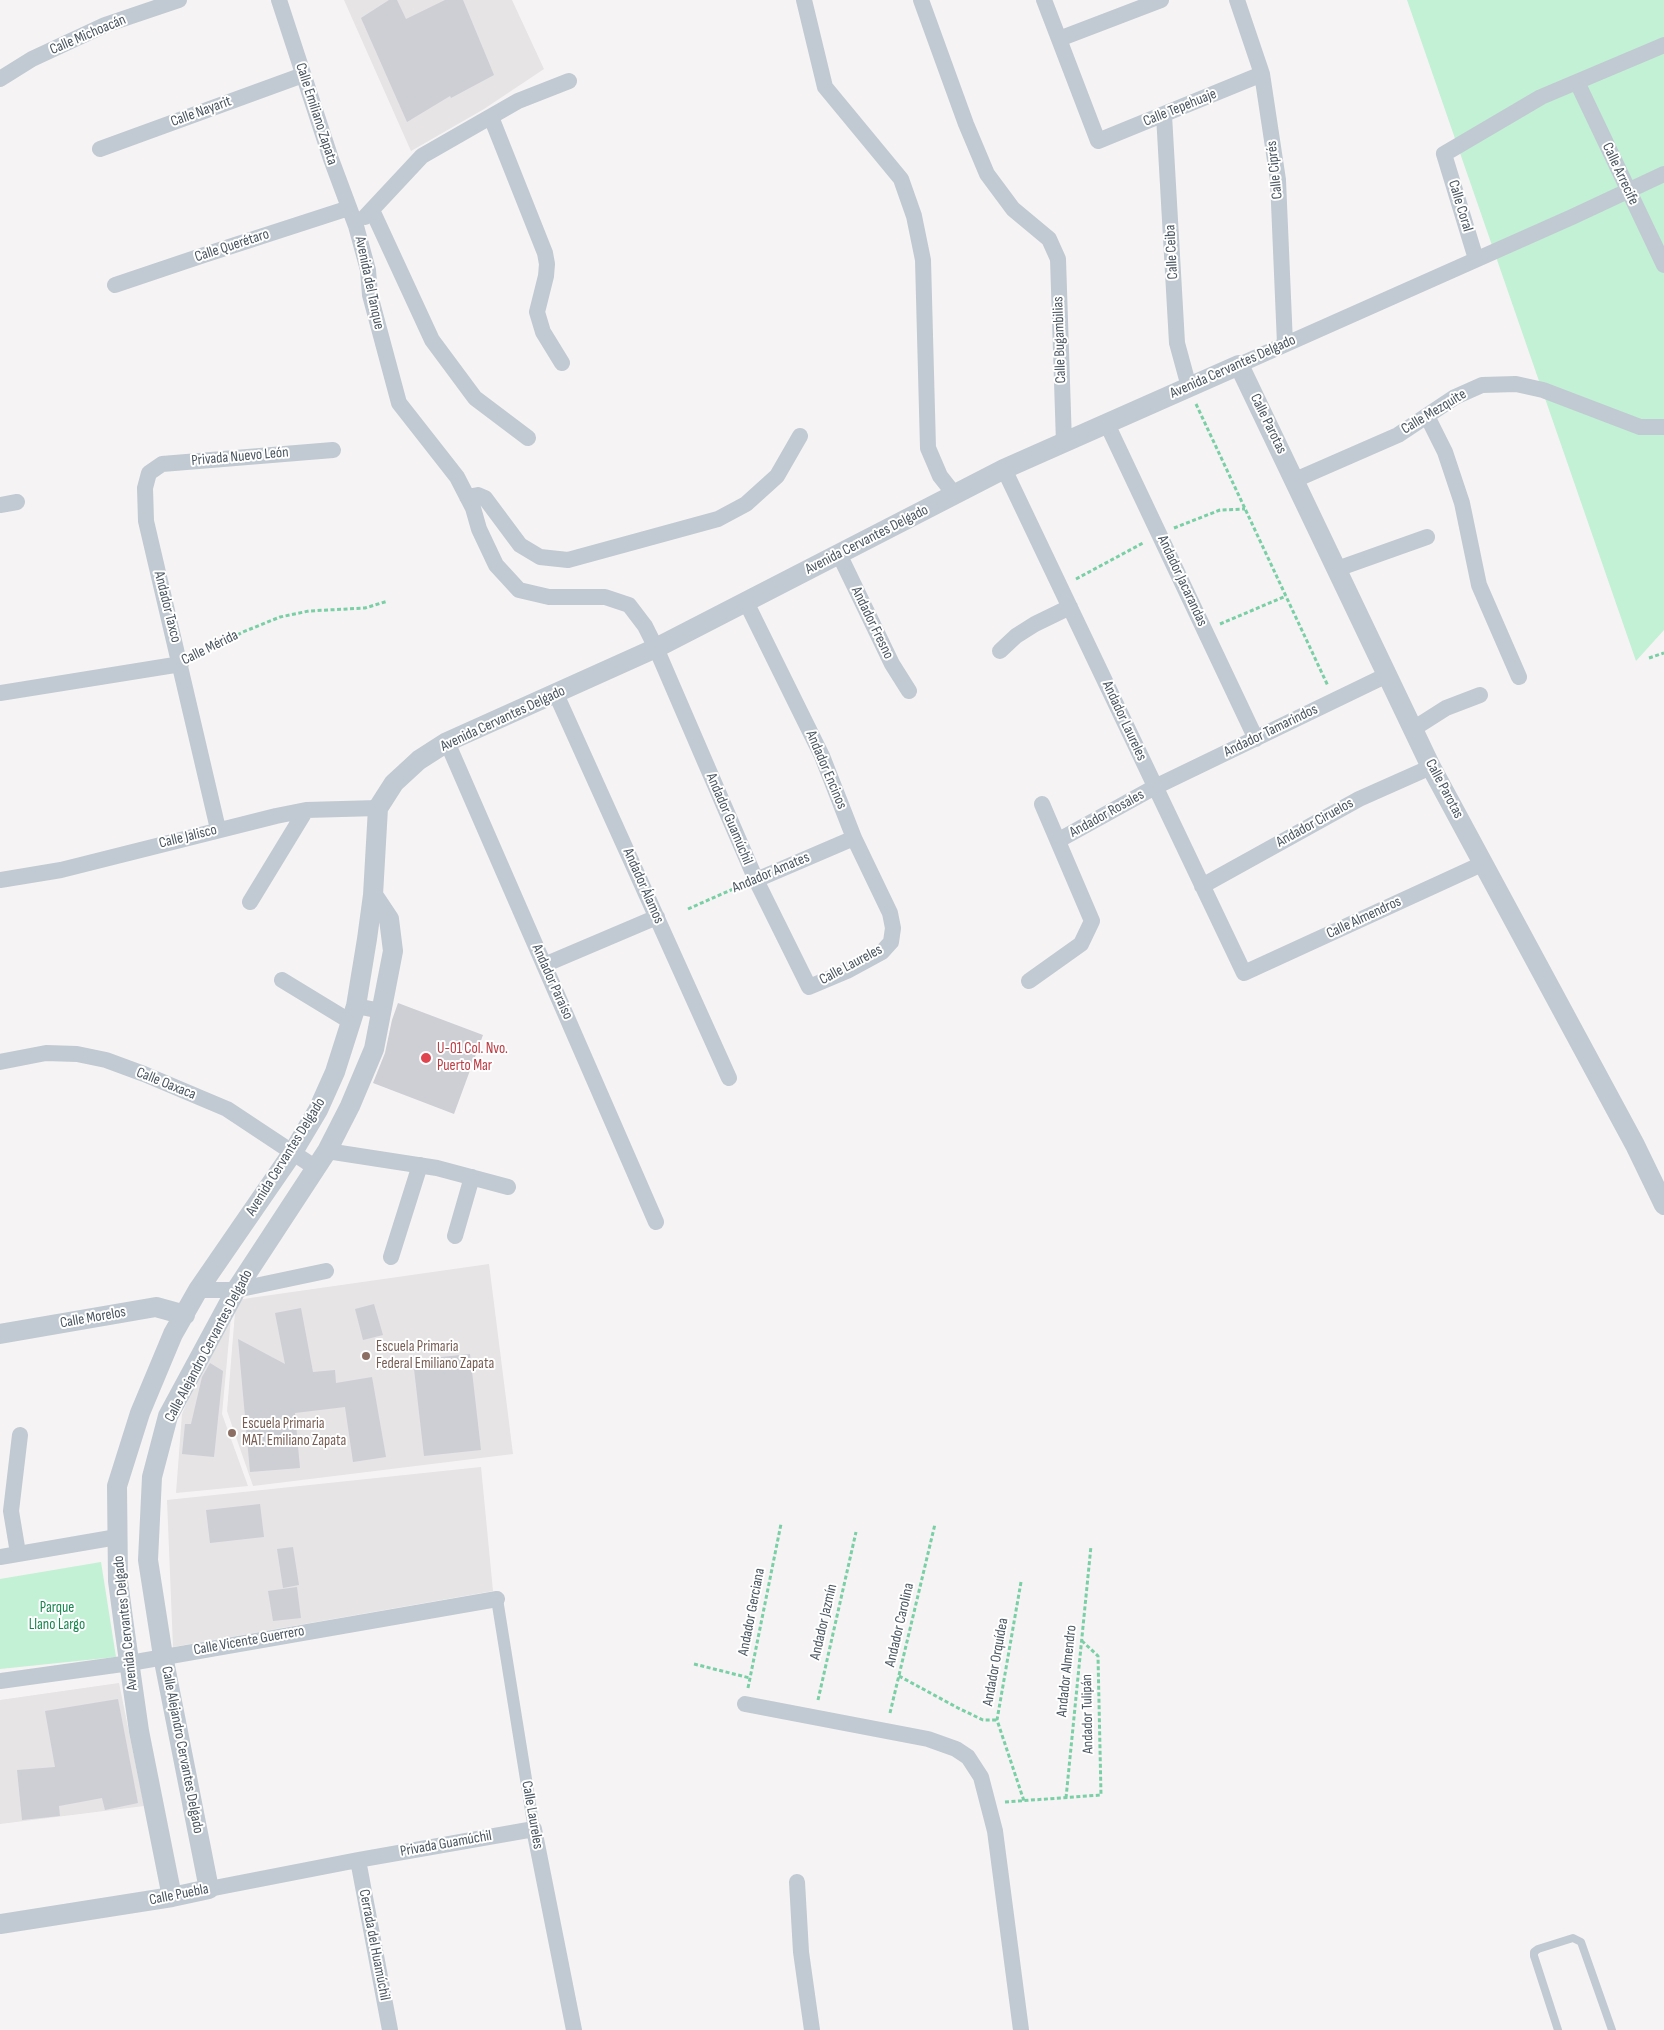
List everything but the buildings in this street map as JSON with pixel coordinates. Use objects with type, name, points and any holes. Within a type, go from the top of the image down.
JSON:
[{"type":"street","name":"Calle Michoacán","points":[[0,78],[32,59],[106,25],[179,0]]},
{"type":"street","name":"Calle Emiliano Zapata","points":[[279,0],[331,159],[356,226]]},
{"type":"street","points":[[804,0],[825,87],[901,179],[914,216],[923,260],[928,448],[940,476],[955,495]]},
{"type":"street","name":"Calle Bugambilias","points":[[922,0],[966,124],[988,174],[1013,209],[1050,239],[1058,259],[1064,443]]},
{"type":"street","points":[[1044,0],[1059,40],[1161,0]]},
{"type":"street","name":"Calle Ciprés","points":[[1237,0],[1262,74],[1278,180],[1285,344]]},
{"type":"street","name":"Calle Tepehuaje","points":[[1059,40],[1098,141],[1262,74]]},
{"type":"street","points":[[1577,82],[1664,45]]},
{"type":"street","name":"Calle Nayarit","points":[[100,149],[303,75]]},
{"type":"street","name":"Avenida del Tanque","points":[[569,81],[518,101],[422,156],[356,226],[368,270],[370,295],[399,403],[457,477],[468,497],[496,565],[519,590],[549,597],[605,597],[629,605],[645,626],[656,648]]},
{"type":"street","name":"Calle Coral","points":[[1476,259],[1444,154],[1541,97],[1577,82]]},
{"type":"street","name":"Calle Arrecife","points":[[1577,82],[1664,266]]},
{"type":"street","name":"Calle Ceiba","points":[[1164,115],[1177,342],[1189,387]]},
{"type":"street","points":[[491,117],[547,264],[537,312],[543,332],[562,363]]},
{"type":"street","name":"Avenida Cervantes Delgado","points":[[172,1897],[139,1731],[118,1581],[117,1486],[140,1412],[173,1334],[198,1290],[293,1152],[318,1110],[335,1072],[354,1014],[373,895],[378,808],[394,783],[419,760],[447,742],[656,648],[1004,469],[1628,192],[1664,174]]},
{"type":"street","name":"Calle Querétaro","points":[[115,285],[349,208]]},
{"type":"street","points":[[372,210],[432,340],[475,398],[528,438]]},
{"type":"street","name":"Calle Parotas","points":[[1240,365],[1431,767],[1630,1137],[1664,1205]]},
{"type":"street","name":"Calle Mezquite","points":[[1295,480],[1398,435],[1455,397],[1482,385],[1516,384],[1543,390],[1640,427],[1664,427]]},
{"type":"street","points":[[1427,416],[1445,452],[1462,503],[1479,585],[1519,677]]},
{"type":"street","name":"Andador Jacarandas","points":[[1107,424],[1256,739]]},
{"type":"street","points":[[468,497],[478,495],[485,498],[520,545],[540,557],[568,560],[718,519],[746,504],[777,476],[800,436]]},
{"type":"street","name":"Privada Nuevo León","points":[[149,473],[162,464],[333,450]]},
{"type":"street","name":"Andador Laureles","points":[[1004,469],[1244,973]]},
{"type":"street","name":"Andador Taxco","points":[[149,473],[145,488],[146,521],[181,664],[218,829]]},
{"type":"street","points":[[0,505],[17,502]]},
{"type":"street","points":[[1337,569],[1427,537]]},
{"type":"street","name":"Andador Fresno","points":[[839,554],[892,664],[909,691]]},
{"type":"street","name":"Andador Encinos","points":[[746,602],[822,756],[854,838],[890,913],[894,928],[891,942]]},
{"type":"street","points":[[1000,651],[1016,636],[1035,624],[1070,608]]},
{"type":"street","name":"Andador Guamúchil","points":[[656,648],[756,880],[809,987]]},
{"type":"street","name":"Calle Mérida","points":[[0,693],[181,664]]},
{"type":"street","name":"Andador Tamarindos","points":[[1155,787],[1388,676]]},
{"type":"street","name":"Andador Álamos","points":[[556,694],[729,1078]]},
{"type":"street","points":[[1413,729],[1446,708],[1480,695]]},
{"type":"street","name":"Andador Paraíso","points":[[447,742],[656,1222]]},
{"type":"street","name":"Andador Ciruelos","points":[[1202,886],[1345,807],[1431,767]]},
{"type":"street","name":"Andador Rosales","points":[[1059,840],[1155,787]]},
{"type":"street","name":"Andador Rosales","points":[[1029,981],[1081,944],[1092,921],[1042,804]]},
{"type":"street","name":"Calle Jalisco","points":[[0,880],[61,870],[218,829],[306,810],[378,808]]},
{"type":"street","points":[[250,902],[306,810]]},
{"type":"street","name":"Andador Amates","points":[[756,880],[854,838]]},
{"type":"street","name":"Calle Almendros","points":[[1244,973],[1484,863]]},
{"type":"street","name":"Calle Alejandro Cervantes Delgado","points":[[209,1889],[163,1656],[148,1560],[152,1477],[168,1416],[236,1290],[327,1151],[350,1106],[374,1049],[393,951],[389,919],[373,895]]},
{"type":"street","points":[[544,965],[657,917]]},
{"type":"street","name":"Calle Laureles","points":[[809,987],[847,971],[882,952],[891,942]]},
{"type":"street","points":[[282,980],[354,1014],[381,1012]]},
{"type":"street","name":"Calle Oaxaca","points":[[0,1062],[46,1053],[77,1054],[106,1060],[227,1109],[316,1168]]},
{"type":"street","points":[[327,1151],[420,1165],[508,1187]]},
{"type":"street","points":[[391,1257],[420,1165]]},
{"type":"street","points":[[455,1236],[472,1177]]},
{"type":"street","points":[[198,1290],[236,1290],[326,1271]]},
{"type":"street","name":"Calle Morelos","points":[[0,1334],[156,1307],[185,1315]]},
{"type":"street","points":[[18,1553],[11,1511],[20,1436]]},
{"type":"street","points":[[0,1557],[117,1537]]},
{"type":"street","name":"Calle Laureles","points":[[497,1599],[534,1828],[574,2030]]},
{"type":"street","name":"Calle Vicente Guerrero","points":[[0,1681],[130,1663],[497,1599]]},
{"type":"street","points":[[745,1704],[928,1739],[956,1749],[968,1757],[981,1777],[995,1831],[1020,2030]]},
{"type":"street","name":"Privada Guamúchil","points":[[358,1860],[534,1828]]},
{"type":"street","name":"Calle Puebla","points":[[0,1924],[172,1897],[358,1860]]},
{"type":"street","name":"Cerrada del Huamúchil","points":[[358,1860],[390,2030]]},
{"type":"street","points":[[797,1882],[801,1952],[812,2030]]},
{"type":"lane","points":[[1558,2030],[1534,1952],[1573,1938],[1581,1942],[1612,2030]]},
{"type":"path","points":[[1189,387],[1335,701]]},
{"type":"path","points":[[1205,630],[1286,596]]},
{"type":"path","name":"Calle Mérida","points":[[181,664],[243,632],[280,617],[309,611],[365,608],[388,601]]},
{"type":"path","points":[[1649,658],[1664,654]]},
{"type":"path","name":"Andador Amates","points":[[688,909],[756,880]]},
{"type":"path","name":"Andador Gerciana","points":[[745,1704],[781,1524]]},
{"type":"path","name":"Andador Carolina","points":[[886,1731],[935,1524]]},
{"type":"path","name":"Andador Jazmín","points":[[814,1717],[856,1532]]},
{"type":"path","name":"Andador Almendro","points":[[1066,1798],[1091,1546]]},
{"type":"path","name":"Andador Orquídea","points":[[1021,1582],[997,1720],[1024,1801]]},
{"type":"path","name":"Andador Tulipán","points":[[1066,1798],[1101,1794],[1098,1656],[1082,1640]]},
{"type":"path","points":[[694,1664],[750,1678]]},
{"type":"path","points":[[899,1676],[983,1720],[997,1720]]},
{"type":"path","points":[[989,1804],[1066,1798]]},
{"type":"shaded area","points":[[344,0],[512,0],[544,69],[484,109],[411,151]]},
{"type":"shaded area","name":"Escuela Primaria Federal Emiliano Zapata","points":[[489,1264],[513,1454],[253,1486],[227,1411],[236,1300]]},
{"type":"shaded area","points":[[232,1307],[222,1414],[248,1486],[176,1493],[182,1414],[207,1354]]},
{"type":"shaded area","points":[[481,1467],[493,1591],[173,1647],[167,1500]]},
{"type":"shaded area","points":[[119,1683],[144,1806],[0,1824],[0,1700]]},
{"type":"green space","points":[[1407,0],[1664,0],[1664,630],[1636,661]]},
{"type":"green space","name":"Parque Llano Largo","points":[[101,1562],[116,1657],[0,1669],[0,1579]]},
{"type":"place","name":"U-01 Col. Nvo. Puerto Mar","points":[[426,1058]]},
{"type":"place","name":"Escuela Primaria Federal Emiliano Zapata","points":[[366,1356]]},
{"type":"place","name":"Escuela Primaria MAT. Emiliano Zapata","points":[[232,1433]]}]
